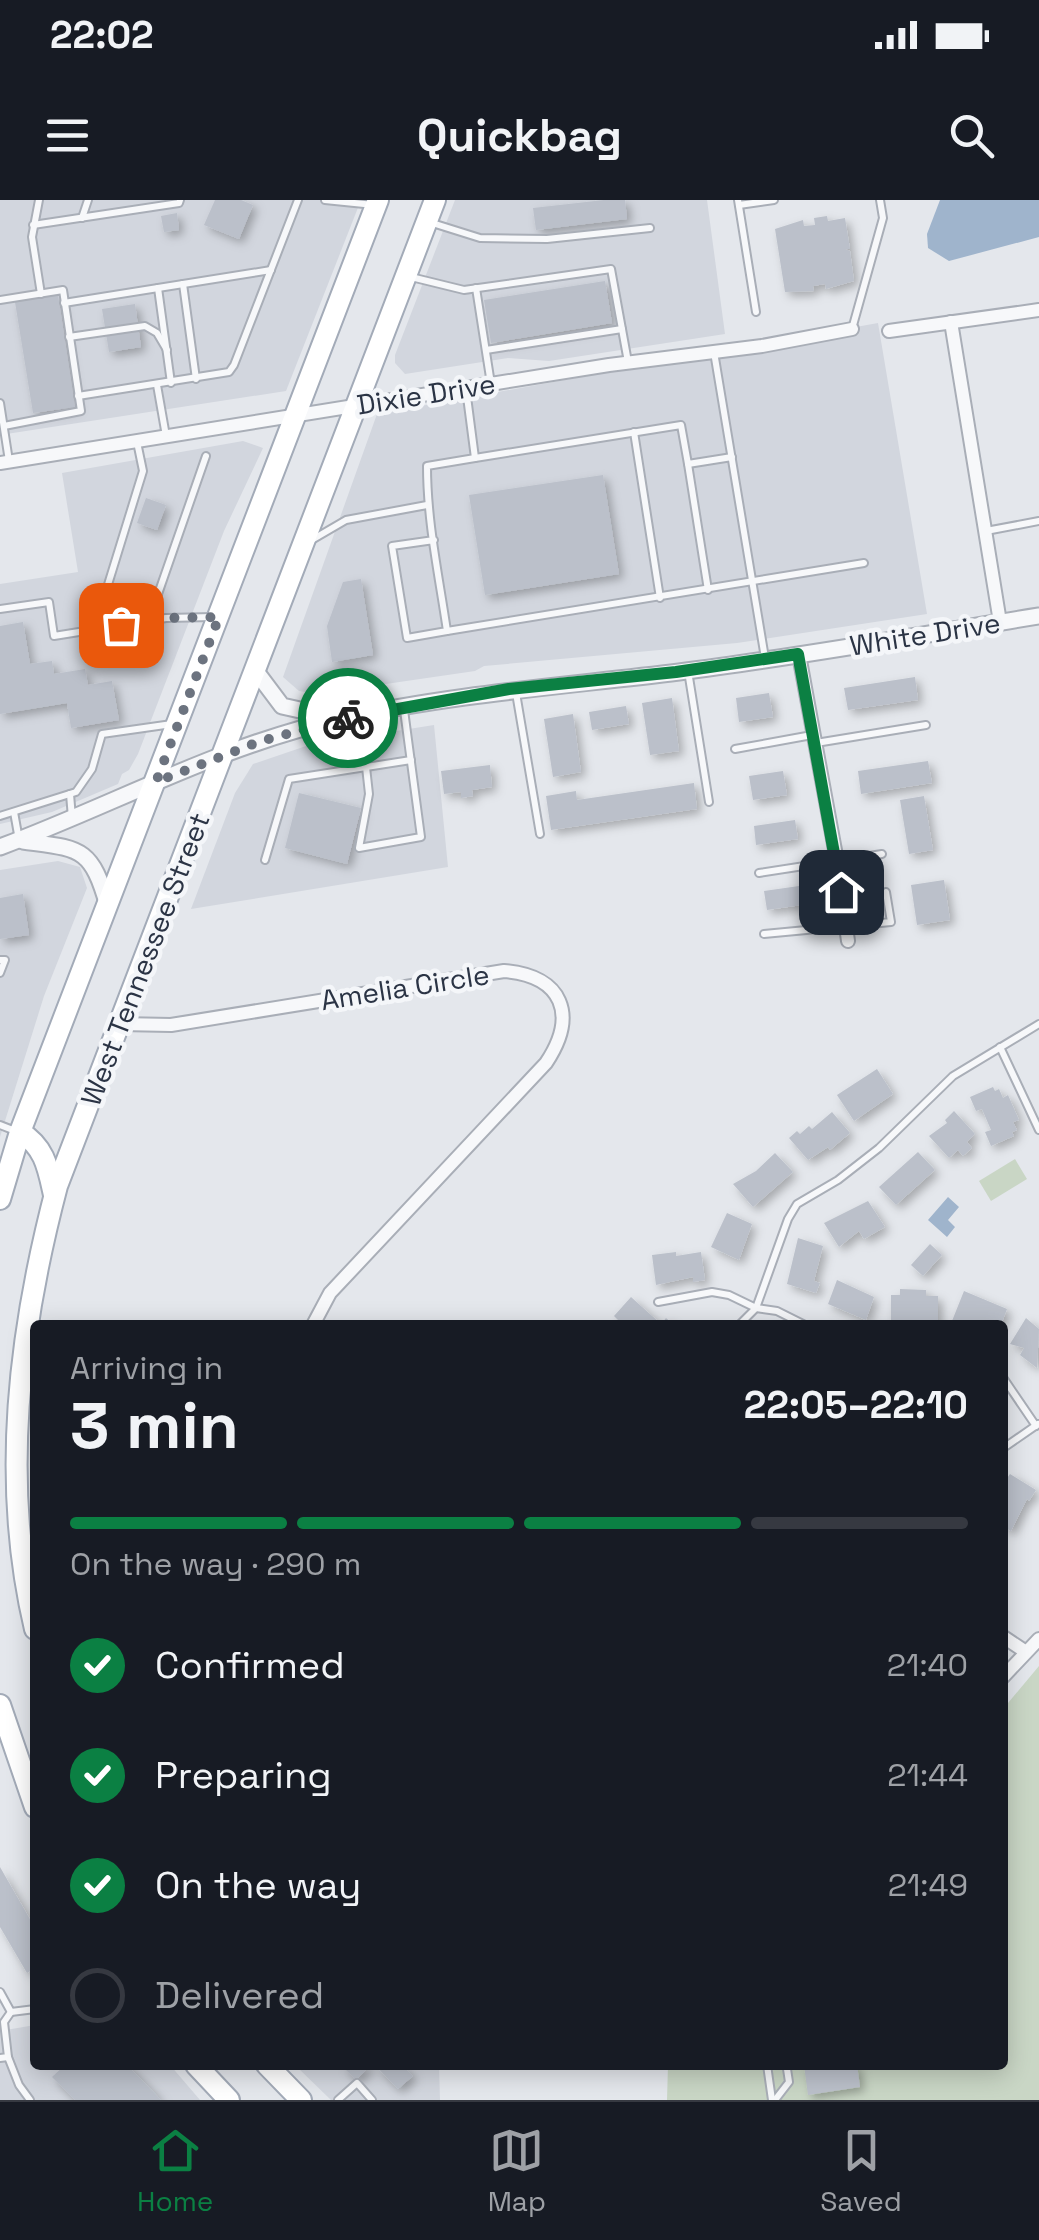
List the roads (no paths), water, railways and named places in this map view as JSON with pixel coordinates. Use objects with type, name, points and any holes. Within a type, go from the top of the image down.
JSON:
[{"type":"main road","name":"West Tennessee Street","points":[[30,1607],[8,1419],[36,1268],[54,1197],[435,200]]},
{"type":"main road","name":"West Tennessee Street","points":[[0,1199],[8,1139],[108,906],[377,202]]},
{"type":"main road","points":[[8,1139],[34,1141],[44,1155],[54,1197]]},
{"type":"main road","points":[[1,1713],[30,1789]]},
{"type":"main road","points":[[201,2070],[229,2100]]},
{"type":"main road","points":[[273,2070],[301,2100]]},
{"type":"street","points":[[889,331],[1039,310]]},
{"type":"street","points":[[951,322],[1000,622]]},
{"type":"street","name":"Dixie Drive","points":[[5,462],[296,417],[356,404],[852,330]]},
{"type":"street","name":"White Drive","points":[[0,847],[73,820],[223,754],[340,719],[515,688],[765,660],[1039,616]]},
{"type":"street","points":[[798,654],[848,941]]},
{"type":"street","points":[[255,670],[282,706],[340,719]]},
{"type":"street","points":[[18,840],[64,846],[89,858],[108,906]]},
{"type":"street","name":"Amelia Circle","points":[[120,1024],[172,1024],[504,970],[540,978],[560,1000],[563,1030],[546,1063],[330,1294],[316,1320]]},
{"type":"street","points":[[1008,1672],[1039,1639]]},
{"type":"street","points":[[1008,1640],[1026,1652]]},
{"type":"lane","points":[[38,200],[32,237],[42,294]]},
{"type":"lane","points":[[82,218],[88,200]]},
{"type":"lane","points":[[130,210],[135,200]]},
{"type":"lane","points":[[33,225],[179,204],[180,200]]},
{"type":"lane","points":[[78,396],[222,375],[234,365],[298,200]]},
{"type":"lane","points":[[325,200],[377,202]]},
{"type":"lane","points":[[756,312],[739,203],[774,200]]},
{"type":"lane","points":[[852,330],[883,218],[880,200]]},
{"type":"lane","points":[[426,222],[480,238],[547,239],[650,228]]},
{"type":"lane","points":[[406,276],[464,290],[611,269],[628,363]]},
{"type":"lane","points":[[64,302],[271,270]]},
{"type":"lane","points":[[183,284],[196,379]]},
{"type":"lane","points":[[158,288],[171,382]]},
{"type":"lane","points":[[476,288],[491,384]]},
{"type":"lane","points":[[0,300],[63,290],[78,396],[78,414],[4,426]]},
{"type":"lane","points":[[70,337],[144,326],[158,333],[166,350]]},
{"type":"lane","points":[[486,350],[622,330]]},
{"type":"lane","points":[[714,352],[765,660]]},
{"type":"lane","points":[[157,384],[166,438]]},
{"type":"lane","points":[[466,388],[475,458]]},
{"type":"lane","points":[[0,408],[5,462]]},
{"type":"lane","points":[[447,631],[426,505],[426,466],[634,432],[681,425],[708,590]]},
{"type":"lane","points":[[634,432],[660,598]]},
{"type":"lane","points":[[94,630],[143,471],[137,442]]},
{"type":"lane","points":[[148,621],[206,456]]},
{"type":"lane","points":[[688,464],[732,457]]},
{"type":"lane","points":[[304,544],[346,520],[426,505]]},
{"type":"lane","points":[[985,531],[1039,520]]},
{"type":"lane","points":[[434,540],[392,546],[407,638],[864,564]]},
{"type":"lane","points":[[0,609],[49,602],[54,636],[148,621],[219,617]]},
{"type":"lane","points":[[688,670],[708,802]]},
{"type":"lane","points":[[515,688],[540,834]]},
{"type":"lane","points":[[366,767],[370,794],[359,848],[422,836],[404,708]]},
{"type":"lane","points":[[0,816],[76,792],[92,769],[102,734],[178,724]]},
{"type":"lane","points":[[735,749],[926,725]]},
{"type":"lane","points":[[266,860],[289,779],[411,760]]},
{"type":"lane","points":[[70,794],[73,820]]},
{"type":"lane","points":[[14,812],[18,840]]},
{"type":"lane","points":[[759,873],[882,854]]},
{"type":"lane","points":[[764,934],[891,922],[886,892]]},
{"type":"lane","points":[[0,960],[5,960],[0,973]]},
{"type":"lane","points":[[744,1320],[756,1308],[788,1218],[798,1204],[879,1148],[952,1076],[1039,1024]]},
{"type":"lane","points":[[1000,1047],[1039,1130]]},
{"type":"lane","points":[[658,1302],[712,1292],[794,1320]]},
{"type":"lane","points":[[1008,1384],[1037,1425],[1008,1445]]},
{"type":"lane","points":[[0,1992],[12,2012]]},
{"type":"lane","points":[[30,2009],[12,2012],[4,2022],[4,2057],[30,2100]]},
{"type":"lane","points":[[767,2070],[773,2100]]},
{"type":"lane","points":[[773,2100],[789,2082],[787,2070]]},
{"type":"lane","points":[[338,2100],[356,2084],[372,2100]]},
{"type":"water","points":[[940,200],[1039,200],[1039,237],[949,261],[928,248],[927,234]]},
{"type":"water","points":[[948,1197],[959,1207],[948,1220],[955,1227],[947,1237],[928,1220]]}]
